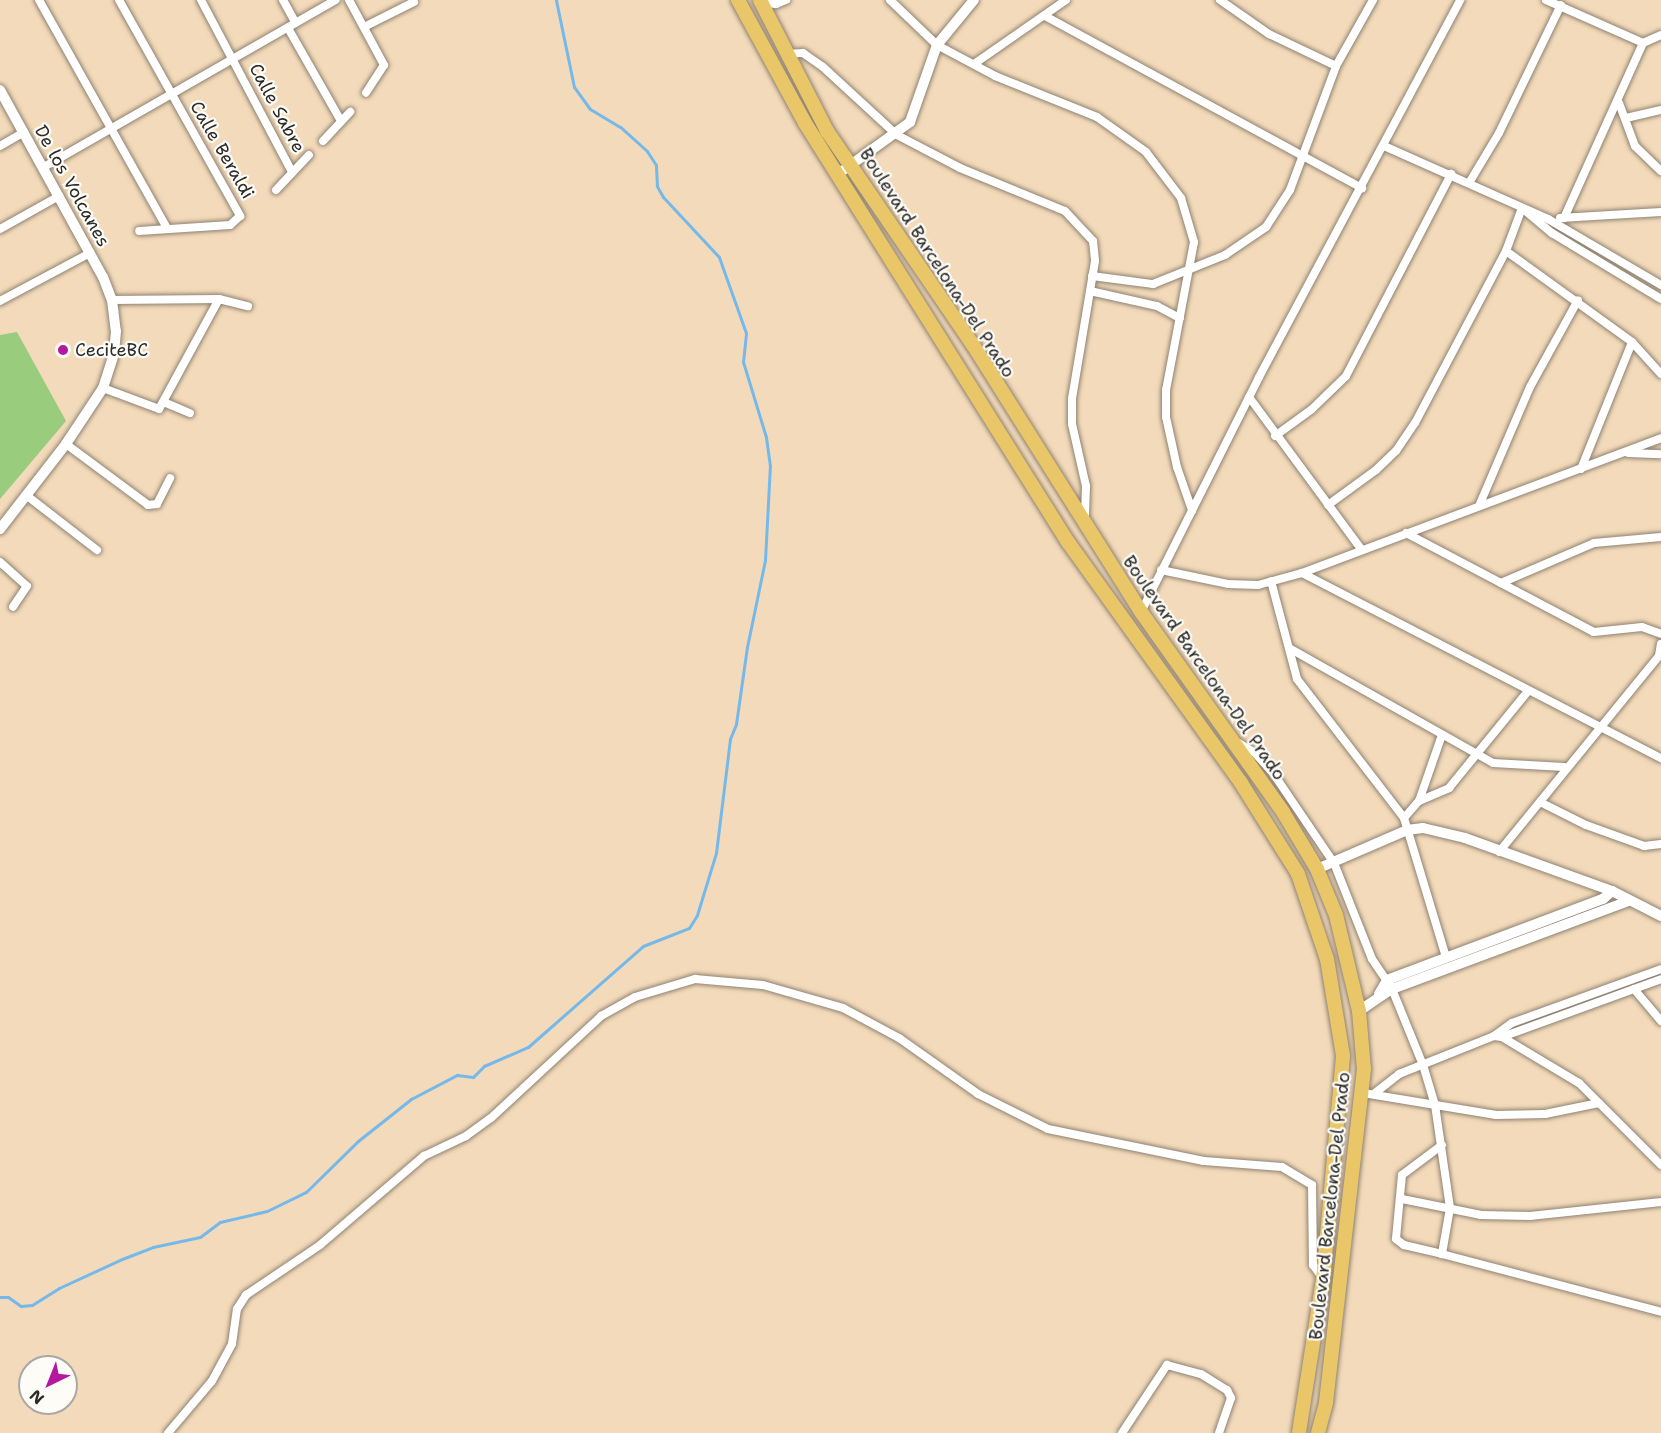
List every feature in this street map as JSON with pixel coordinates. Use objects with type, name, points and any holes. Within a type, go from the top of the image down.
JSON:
[{"type":"main road","name":"Boulevard Barcelona-Del Prado","points":[[738,0],[837,174],[1068,542],[1240,783],[1298,874],[1327,959],[1343,1056],[1323,1279],[1299,1433]]},
{"type":"main road","name":"Boulevard Barcelona-Del Prado","points":[[760,1],[827,131],[973,345],[1085,529],[1141,612],[1234,740],[1317,869],[1347,952],[1359,1011],[1369,1093],[1326,1403],[1318,1433]]},
{"type":"street","points":[[39,0],[168,228],[139,231]]},
{"type":"street","name":"Calle Beraldi","points":[[119,0],[239,212],[236,222],[168,228]]},
{"type":"street","name":"Calle Sabre","points":[[201,0],[292,172]]},
{"type":"street","points":[[284,0],[292,25],[341,121]]},
{"type":"street","points":[[44,167],[336,0]]},
{"type":"street","points":[[349,0],[384,65],[366,93]]},
{"type":"street","points":[[760,1],[776,4],[786,0]]},
{"type":"street","points":[[890,0],[937,45],[974,64],[1096,117],[1146,152],[1181,198],[1194,242],[1166,390],[1166,417],[1177,467],[1192,510]]},
{"type":"street","points":[[837,174],[897,135],[916,111],[937,45],[974,0]]},
{"type":"street","points":[[974,64],[1066,0]]},
{"type":"street","points":[[1220,0],[1269,34],[1336,66]]},
{"type":"street","points":[[1092,276],[1153,284],[1190,266],[1225,255],[1266,227],[1290,190],[1336,66],[1373,0]]},
{"type":"street","points":[[1141,612],[1249,397],[1460,0]]},
{"type":"street","points":[[364,27],[414,2]]},
{"type":"street","points":[[1469,183],[1499,133],[1554,2],[1644,43]]},
{"type":"street","points":[[1045,16],[1362,188]]},
{"type":"street","points":[[1564,218],[1619,103],[1620,90],[1644,43],[1661,34]]},
{"type":"street","points":[[788,54],[803,53],[823,67],[897,135],[960,168],[1065,211],[1093,241],[1092,276],[1072,399],[1072,423],[1086,486],[1085,529]]},
{"type":"street","name":"De los Volcanes","points":[[0,90],[90,253],[112,300]]},
{"type":"street","points":[[1619,103],[1635,146],[1661,171]]},
{"type":"street","points":[[1626,118],[1661,110]]},
{"type":"street","points":[[323,141],[350,112]]},
{"type":"street","points":[[0,146],[24,132]]},
{"type":"street","points":[[1384,146],[1548,219],[1661,285]]},
{"type":"street","points":[[276,190],[309,155]]},
{"type":"street","points":[[1275,436],[1312,409],[1347,376],[1451,174]]},
{"type":"street","points":[[0,229],[59,196]]},
{"type":"street","points":[[1328,505],[1396,451],[1415,423],[1506,251],[1522,208]]},
{"type":"street","points":[[1522,208],[1552,233],[1661,299]]},
{"type":"street","points":[[1548,219],[1661,212]]},
{"type":"street","points":[[1506,251],[1578,300],[1632,342],[1661,374]]},
{"type":"street","points":[[0,302],[90,253]]},
{"type":"street","points":[[1090,291],[1157,306],[1180,318]]},
{"type":"street","points":[[163,406],[219,299]]},
{"type":"street","points":[[0,529],[66,444],[103,388],[114,354],[112,300],[219,299],[248,306]]},
{"type":"street","points":[[1479,506],[1530,387],[1578,300]]},
{"type":"street","points":[[1581,469],[1632,342]]},
{"type":"street","points":[[103,388],[190,413]]},
{"type":"street","points":[[1249,397],[1275,436],[1362,550]]},
{"type":"street","points":[[1161,570],[1228,584],[1271,581],[1302,573],[1661,438]]},
{"type":"street","points":[[66,444],[148,505],[157,504],[170,478]]},
{"type":"street","points":[[1623,453],[1661,454]]},
{"type":"street","points":[[1064,496],[1086,486]]},
{"type":"street","points":[[26,495],[97,550]]},
{"type":"street","points":[[1406,533],[1594,632],[1642,627],[1658,633],[1661,643],[1659,656],[1602,727],[1564,767],[1540,802],[1499,852]]},
{"type":"street","points":[[1501,584],[1594,543],[1661,537]]},
{"type":"street","points":[[0,562],[27,586],[13,607]]},
{"type":"street","points":[[1302,573],[1661,758]]},
{"type":"street","points":[[1271,581],[1297,679],[1404,818],[1446,957]]},
{"type":"street","points":[[1289,648],[1477,753],[1509,766],[1564,767]]},
{"type":"street","points":[[1419,801],[1449,788],[1528,691]]},
{"type":"street","points":[[1404,818],[1419,801],[1442,735]]},
{"type":"street","points":[[1234,740],[1255,753],[1273,773],[1334,863],[1372,959],[1390,984],[1435,1105],[1449,1208],[1442,1254]]},
{"type":"street","points":[[1540,802],[1586,825],[1644,846],[1661,844]]},
{"type":"street","points":[[1317,869],[1407,830],[1423,828],[1612,891],[1628,901],[1658,913]]},
{"type":"street","points":[[1359,1011],[1390,984],[1446,957],[1603,899],[1612,891]]},
{"type":"street","points":[[1390,984],[1628,901]]},
{"type":"street","points":[[1498,1037],[1512,1023],[1661,969]]},
{"type":"street","points":[[168,1433],[212,1381],[232,1344],[237,1309],[246,1294],[320,1245],[424,1156],[466,1136],[491,1118],[601,1016],[635,998],[695,979],[763,985],[843,1008],[899,1038],[978,1094],[1048,1129],[1204,1161],[1282,1167],[1312,1185],[1313,1265],[1323,1279]]},
{"type":"street","points":[[1369,1093],[1388,1080],[1422,1065],[1661,979]]},
{"type":"street","points":[[1634,989],[1661,1021]]},
{"type":"street","points":[[1498,1037],[1579,1083],[1661,1165]]},
{"type":"street","points":[[1369,1093],[1496,1115],[1545,1114],[1599,1103]]},
{"type":"street","points":[[1442,1145],[1402,1175],[1402,1199],[1396,1239],[1404,1245],[1661,1312]]},
{"type":"street","points":[[1402,1199],[1481,1215],[1530,1216],[1661,1202]]},
{"type":"street","points":[[1122,1433],[1167,1365],[1219,1382],[1231,1398],[1219,1433]]},
{"type":"green space","points":[[17,332],[66,421],[0,499],[0,335]]},
{"type":"waterway","points":[[0,1297],[8,1297],[21,1306],[32,1305],[59,1288],[122,1259],[153,1247],[200,1237],[220,1222],[267,1211],[306,1192],[358,1141],[411,1099],[457,1075],[473,1077],[484,1066],[528,1047],[643,946],[689,928],[697,915],[716,853],[730,739],[736,724],[747,647],[765,560],[770,466],[766,437],[743,362],[746,333],[719,257],[663,197],[657,186],[656,165],[647,151],[620,127],[590,109],[574,87],[556,0]]},
{"type":"place","name":"CeciteBC","points":[[63,350]]}]
